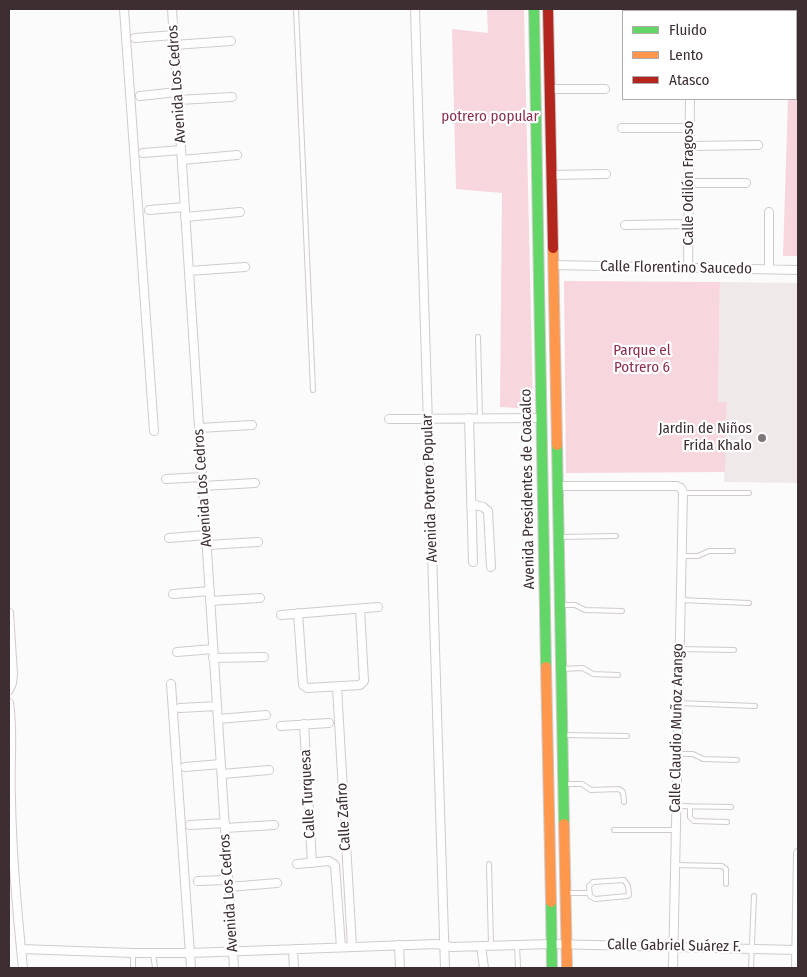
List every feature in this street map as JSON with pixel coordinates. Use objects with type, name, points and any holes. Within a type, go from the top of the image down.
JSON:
[{"type":"street","points":[[124,9],[154,431]]},
{"type":"street","name":"Avenida Los Cedros","points":[[172,9],[234,968]]},
{"type":"street","name":"Avenida Potrero Popular","points":[[415,9],[445,968]]},
{"type":"street","name":"Avenida Presidentes de Coacalco","points":[[534,9],[552,968]]},
{"type":"street","name":"Avenida Presidentes de Coacalco","points":[[548,9],[567,968]]},
{"type":"street","points":[[135,38],[174,35]]},
{"type":"street","points":[[174,46],[231,41]]},
{"type":"street","points":[[550,89],[605,89]]},
{"type":"street","points":[[140,96],[232,97]]},
{"type":"street","name":"Calle Odilón Fragoso","points":[[688,268],[690,100]]},
{"type":"street","points":[[622,128],[689,128]]},
{"type":"street","points":[[536,146],[551,145]]},
{"type":"street","points":[[689,146],[758,145]]},
{"type":"street","points":[[143,153],[181,150]]},
{"type":"street","points":[[182,160],[236,155]]},
{"type":"street","points":[[551,174],[606,174]]},
{"type":"street","points":[[689,183],[746,183]]},
{"type":"street","points":[[148,210],[185,207]]},
{"type":"street","points":[[185,217],[240,212]]},
{"type":"street","points":[[769,212],[769,269]]},
{"type":"street","points":[[625,225],[688,224]]},
{"type":"street","name":"Calle Florentino Saucedo","points":[[553,265],[798,270]]},
{"type":"street","points":[[189,272],[244,267]]},
{"type":"street","points":[[540,365],[555,364]]},
{"type":"street","points":[[469,418],[473,562]]},
{"type":"street","points":[[389,420],[541,418]]},
{"type":"street","points":[[199,428],[252,425]]},
{"type":"street","points":[[166,480],[202,477]]},
{"type":"street","points":[[203,486],[255,483]]},
{"type":"street","points":[[558,486],[676,486],[682,491]]},
{"type":"street","name":"Calle Claudio Muñoz Arango","points":[[673,968],[682,491]]},
{"type":"street","points":[[471,504],[483,507],[488,511],[491,567]]},
{"type":"street","points":[[169,538],[206,535]]},
{"type":"street","points":[[207,545],[258,542]]},
{"type":"street","points":[[173,594],[210,591]]},
{"type":"street","points":[[210,601],[260,598]]},
{"type":"street","points":[[281,614],[378,607]]},
{"type":"street","points":[[298,613],[303,685],[309,688],[336,687],[360,685],[364,681],[360,609]]},
{"type":"street","points":[[9,613],[13,674],[9,690]]},
{"type":"street","points":[[177,652],[213,649]]},
{"type":"street","points":[[213,658],[264,657]]},
{"type":"street","points":[[171,684],[191,968]]},
{"type":"street","name":"Calle Zafiro","points":[[336,687],[352,947]]},
{"type":"street","points":[[9,703],[11,725],[10,796],[17,910],[23,968]]},
{"type":"street","points":[[180,708],[217,706]]},
{"type":"street","points":[[218,719],[266,715]]},
{"type":"street","points":[[281,726],[329,723]]},
{"type":"street","name":"Calle Turquesa","points":[[304,724],[312,863]]},
{"type":"street","points":[[185,767],[221,764]]},
{"type":"street","points":[[222,774],[269,770]]},
{"type":"street","points":[[190,825],[274,825]]},
{"type":"street","points":[[796,968],[798,853]]},
{"type":"street","points":[[298,864],[329,861],[336,865],[341,947]]},
{"type":"street","points":[[198,881],[277,883]]},
{"type":"street","points":[[9,900],[17,910]]},
{"type":"street","name":"Calle Gabriel Suárez F.","points":[[21,949],[190,953],[399,945],[567,944],[796,950]]},
{"type":"street","points":[[399,945],[400,968]]},
{"type":"street","points":[[481,946],[484,968]]},
{"type":"street","points":[[292,949],[294,968]]},
{"type":"lane","points":[[296,9],[313,390]]},
{"type":"lane","points":[[478,336],[480,418]]},
{"type":"lane","points":[[682,491],[748,493]]},
{"type":"lane","points":[[559,537],[616,536]]},
{"type":"lane","points":[[681,556],[698,556],[709,552],[733,551]]},
{"type":"lane","points":[[680,600],[748,603]]},
{"type":"lane","points":[[560,605],[575,605],[585,610],[622,612]]},
{"type":"lane","points":[[679,649],[734,650]]},
{"type":"lane","points":[[561,669],[583,668],[591,674],[618,676]]},
{"type":"lane","points":[[678,702],[754,706]]},
{"type":"lane","points":[[562,735],[626,736]]},
{"type":"lane","points":[[677,754],[693,754],[703,759],[737,760]]},
{"type":"lane","points":[[564,784],[582,784],[591,790],[619,789],[623,792],[624,802]]},
{"type":"lane","points":[[676,806],[731,806]]},
{"type":"lane","points":[[690,806],[690,817],[694,821],[727,822]]},
{"type":"lane","points":[[614,830],[675,830]]},
{"type":"lane","points":[[489,864],[491,945]]},
{"type":"lane","points":[[675,865],[722,866],[726,869],[726,884]]},
{"type":"lane","points":[[624,880],[629,890],[629,895],[627,896],[595,899],[591,898],[589,893],[589,886],[595,881],[624,880]]},
{"type":"lane","points":[[566,893],[589,893]]},
{"type":"lane","points":[[751,968],[754,896]]},
{"type":"lane","points":[[517,944],[518,968]]},
{"type":"lane","points":[[133,953],[134,968]]},
{"type":"lane","points":[[154,953],[154,968]]},
{"type":"shaded area","points":[[720,282],[798,283],[798,483],[724,482],[727,402],[718,402]]},
{"type":"green space","name":"potrero popular","points":[[487,9],[524,9],[533,409],[500,407],[502,193],[456,189],[452,29],[488,33]]},
{"type":"green space","points":[[798,9],[798,256],[783,256],[788,100],[797,100],[797,10],[791,10]]},
{"type":"green space","name":"Parque el Potrero 6","points":[[564,281],[720,282],[718,402],[727,402],[725,472],[566,473]]},
{"type":"traffic: fast","points":[[534,9],[546,667]]},
{"type":"traffic: fast","points":[[557,445],[564,824]]},
{"type":"traffic: fast","points":[[551,902],[552,968]]},
{"type":"traffic: slow","points":[[553,248],[557,445]]},
{"type":"traffic: slow","points":[[546,667],[551,902]]},
{"type":"traffic: slow","points":[[564,824],[567,968]]},
{"type":"traffic: jam","points":[[548,9],[553,248]]},
{"type":"place","name":"Jardin de Niños Frida Khalo","points":[[762,438]]}]
